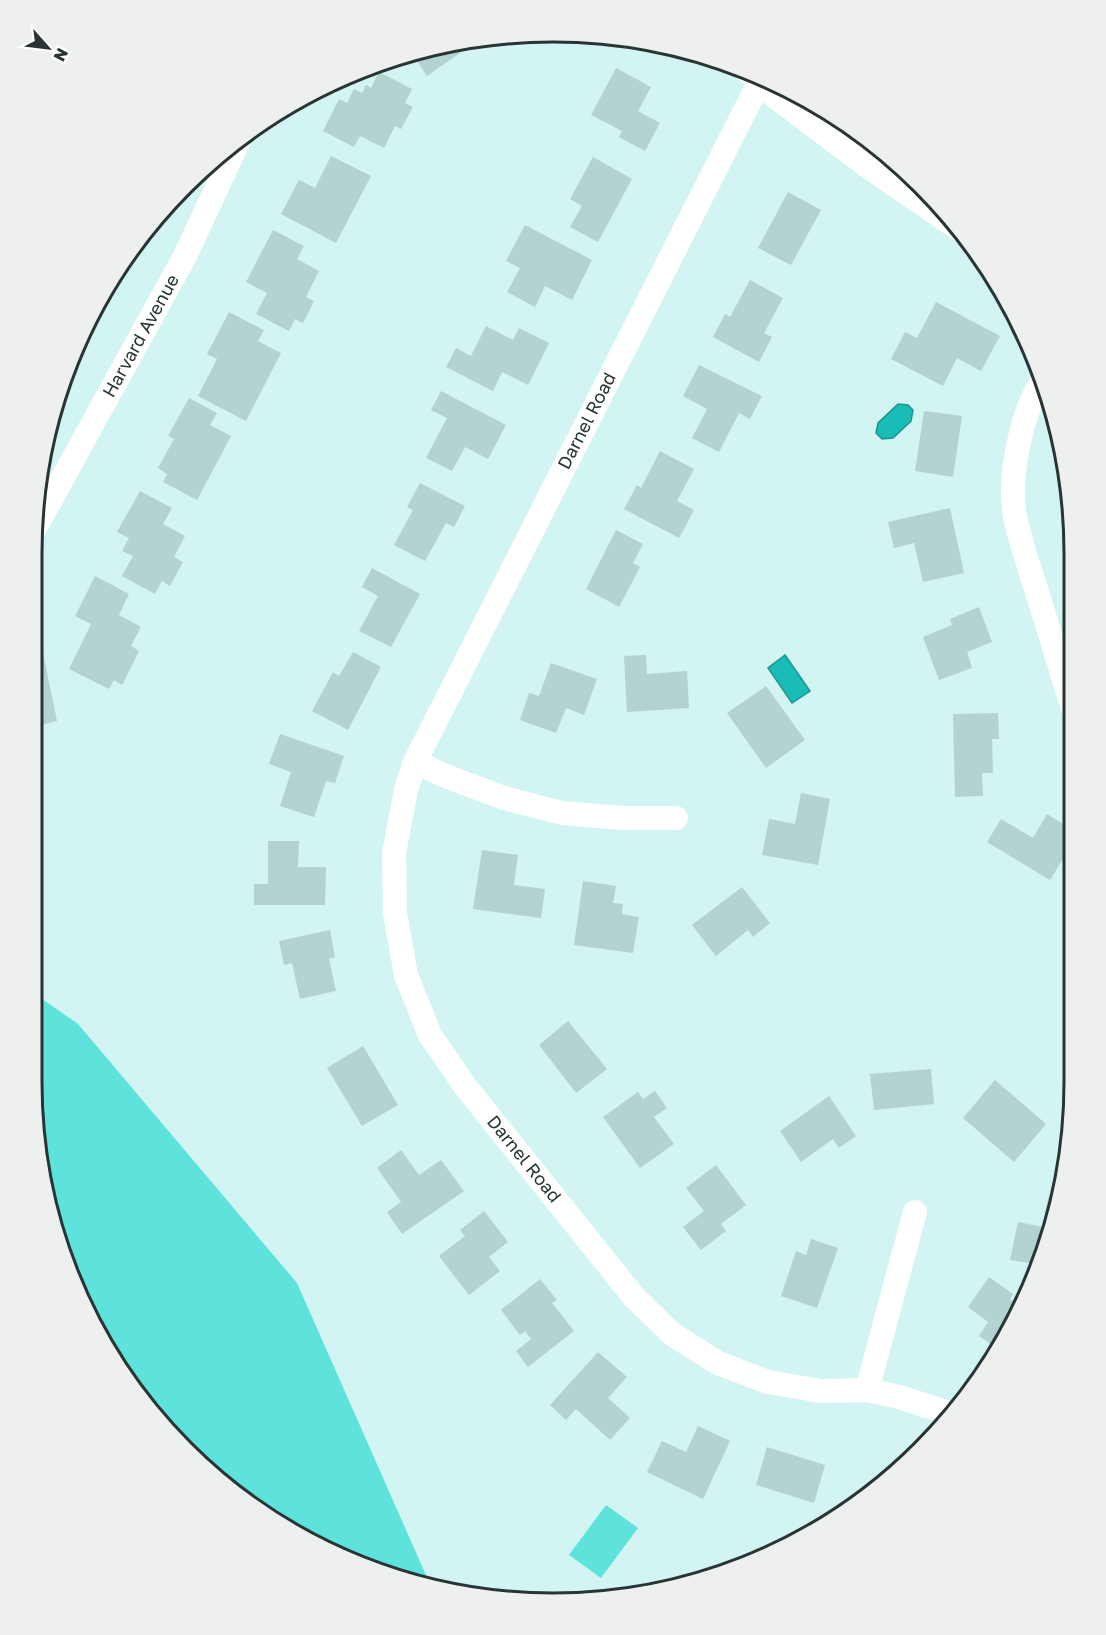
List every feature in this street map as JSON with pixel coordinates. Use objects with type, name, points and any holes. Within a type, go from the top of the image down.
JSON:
[{"type":"street","name":"Darnel Road","points":[[759,86],[415,762],[406,790],[394,853],[394,913],[406,975],[430,1035],[465,1086],[634,1297],[672,1334],[718,1364],[768,1382],[821,1391],[867,1390],[900,1397],[943,1411]]},
{"type":"street","name":"Darnel Road","points":[[780,95],[863,163],[931,210]]},
{"type":"street","name":"Harvard Avenue","points":[[43,515],[185,256],[231,157]]},
{"type":"street","points":[[1037,388],[1021,430],[1014,472],[1015,514],[1064,680]]},
{"type":"street","points":[[415,762],[504,798],[562,813],[623,818],[675,818]]},
{"type":"street","points":[[867,1390],[915,1212]]},
{"type":"shaded area","points":[[898,404],[908,405],[913,410],[911,421],[893,438],[882,439],[876,433],[878,423]]},
{"type":"shaded area","points":[[785,655],[810,691],[792,703],[768,668]]},
{"type":"shaded area","points":[[42,999],[78,1024],[297,1283],[427,1577],[357,1554],[297,1525],[269,1507],[216,1466],[192,1443],[169,1419],[128,1366],[110,1337],[81,1278],[59,1214],[46,1149],[43,1115]]},
{"type":"shaded area","points":[[606,1505],[638,1528],[601,1578],[569,1555]]},
{"type":"building","points":[[464,50],[427,76],[417,60]]},
{"type":"building","points":[[616,68],[651,87],[638,111],[660,123],[645,151],[619,137],[622,131],[591,115]]},
{"type":"building","points":[[380,72],[412,89],[405,103],[413,107],[401,129],[395,126],[384,148],[360,136],[354,147],[323,131],[339,99],[347,103],[354,89],[362,93],[366,85],[371,88]]},
{"type":"building","points":[[331,156],[371,176],[336,243],[281,214],[299,180],[315,188]]},
{"type":"building","points":[[593,157],[632,179],[598,242],[570,227],[582,206],[570,199]]},
{"type":"building","points":[[788,192],[821,210],[791,265],[758,248]]},
{"type":"building","points":[[525,225],[592,260],[572,300],[545,286],[535,307],[507,292],[520,268],[506,261]]},
{"type":"building","points":[[273,230],[304,246],[297,259],[319,271],[306,297],[314,301],[303,323],[295,319],[289,331],[256,314],[267,293],[246,282]]},
{"type":"building","points":[[750,280],[783,298],[764,333],[772,337],[759,362],[713,337],[725,314],[730,317]]},
{"type":"building","points":[[936,302],[1000,336],[981,371],[957,358],[943,386],[891,359],[905,332],[917,338]]},
{"type":"building","points":[[229,312],[264,330],[258,341],[281,353],[246,421],[198,396],[217,359],[207,354]]},
{"type":"building","points":[[486,326],[513,340],[519,328],[549,343],[528,385],[502,372],[493,391],[446,367],[456,348],[471,356]]},
{"type":"building","points":[[699,365],[762,396],[750,419],[739,413],[719,452],[692,438],[707,409],[683,396]]},
{"type":"building","points":[[441,391],[506,425],[488,459],[465,447],[452,471],[426,458],[447,418],[431,410]]},
{"type":"building","points":[[189,398],[217,413],[210,425],[231,436],[197,500],[163,482],[167,474],[158,468],[174,439],[168,436]]},
{"type":"building","points":[[924,411],[962,416],[953,477],[915,471]]},
{"type":"building","points":[[660,451],[694,469],[677,501],[694,510],[679,538],[624,509],[637,485],[641,488]]},
{"type":"building","points":[[420,483],[465,506],[454,527],[446,523],[425,561],[394,545],[413,510],[407,507]]},
{"type":"building","points":[[140,491],[172,508],[163,524],[185,536],[174,557],[183,562],[170,586],[162,581],[155,594],[122,576],[133,556],[122,551],[129,538],[117,532]]},
{"type":"building","points":[[950,508],[964,573],[923,582],[914,543],[894,548],[888,522]]},
{"type":"building","points":[[616,530],[643,544],[633,563],[640,567],[619,607],[586,589]]},
{"type":"building","points":[[372,568],[420,594],[391,647],[359,631],[378,596],[362,587]]},
{"type":"building","points":[[95,576],[129,594],[119,615],[141,627],[131,646],[139,651],[122,685],[114,680],[109,689],[69,669],[91,624],[75,616]]},
{"type":"building","points":[[979,607],[992,642],[967,652],[972,668],[939,680],[923,637],[952,625],[950,619]]},
{"type":"building","points":[[353,652],[381,667],[348,730],[312,711],[333,672],[339,676]]},
{"type":"building","points":[[42,653],[57,721],[42,725]]},
{"type":"building","points":[[646,655],[647,674],[687,671],[689,708],[627,712],[624,656]]},
{"type":"building","points":[[551,663],[597,679],[584,715],[566,708],[556,733],[520,720],[529,693],[539,696]]},
{"type":"building","points":[[766,686],[805,740],[766,768],[727,713]]},
{"type":"building","points":[[998,713],[999,739],[992,739],[993,773],[982,773],[983,796],[955,797],[953,714]]},
{"type":"building","points":[[280,734],[344,756],[335,783],[326,781],[314,817],[280,806],[291,772],[269,764]]},
{"type":"building","points":[[801,793],[830,799],[818,865],[762,855],[769,819],[795,824]]},
{"type":"building","points":[[1047,814],[1064,825],[1064,857],[1050,880],[987,842],[1001,819],[1033,838]]},
{"type":"building","points":[[268,841],[299,841],[298,867],[326,867],[325,905],[254,905],[254,884],[268,884]]},
{"type":"building","points":[[482,850],[518,855],[514,885],[545,889],[541,918],[473,909]]},
{"type":"building","points":[[583,881],[616,886],[613,903],[623,904],[622,914],[639,917],[633,953],[574,945]]},
{"type":"building","points":[[742,887],[770,923],[753,937],[748,930],[716,956],[692,925]]},
{"type":"building","points":[[330,930],[335,957],[329,959],[336,991],[300,999],[292,963],[284,965],[279,941]]},
{"type":"building","points":[[568,1021],[607,1069],[576,1093],[539,1045]]},
{"type":"building","points":[[363,1046],[398,1105],[362,1126],[327,1068]]},
{"type":"building","points":[[931,1069],[934,1104],[874,1110],[870,1074]]},
{"type":"building","points":[[995,1080],[1046,1124],[1014,1162],[963,1118]]},
{"type":"building","points":[[655,1091],[667,1108],[654,1117],[674,1144],[640,1168],[603,1117],[638,1092],[643,1099]]},
{"type":"building","points":[[829,1096],[856,1136],[839,1148],[833,1139],[801,1162],[780,1131]]},
{"type":"building","points":[[401,1150],[419,1175],[441,1160],[464,1191],[402,1234],[387,1212],[401,1202],[377,1168]]},
{"type":"building","points":[[716,1165],[746,1205],[721,1224],[726,1231],[701,1250],[683,1227],[704,1211],[686,1188]]},
{"type":"building","points":[[1048,1197],[1051,1197],[1047,1214],[1043,1227]]},
{"type":"building","points":[[484,1211],[508,1242],[489,1257],[500,1271],[469,1295],[439,1256],[465,1236],[460,1230]]},
{"type":"building","points":[[1018,1222],[1043,1227],[1031,1263],[1010,1260]]},
{"type":"building","points":[[811,1239],[838,1248],[817,1308],[781,1296],[796,1251],[806,1255]]},
{"type":"building","points":[[989,1277],[1013,1294],[1010,1299],[1014,1302],[992,1345],[979,1336],[988,1322],[968,1307]]},
{"type":"building","points":[[540,1279],[557,1300],[552,1303],[574,1331],[528,1367],[516,1351],[531,1339],[525,1331],[520,1335],[501,1310]]},
{"type":"building","points":[[598,1352],[627,1377],[608,1398],[630,1418],[610,1440],[576,1409],[566,1420],[550,1405]]},
{"type":"building","points":[[698,1426],[730,1441],[703,1499],[647,1472],[662,1441],[686,1452]]},
{"type":"building","points":[[767,1447],[825,1465],[814,1503],[756,1485]]}]
